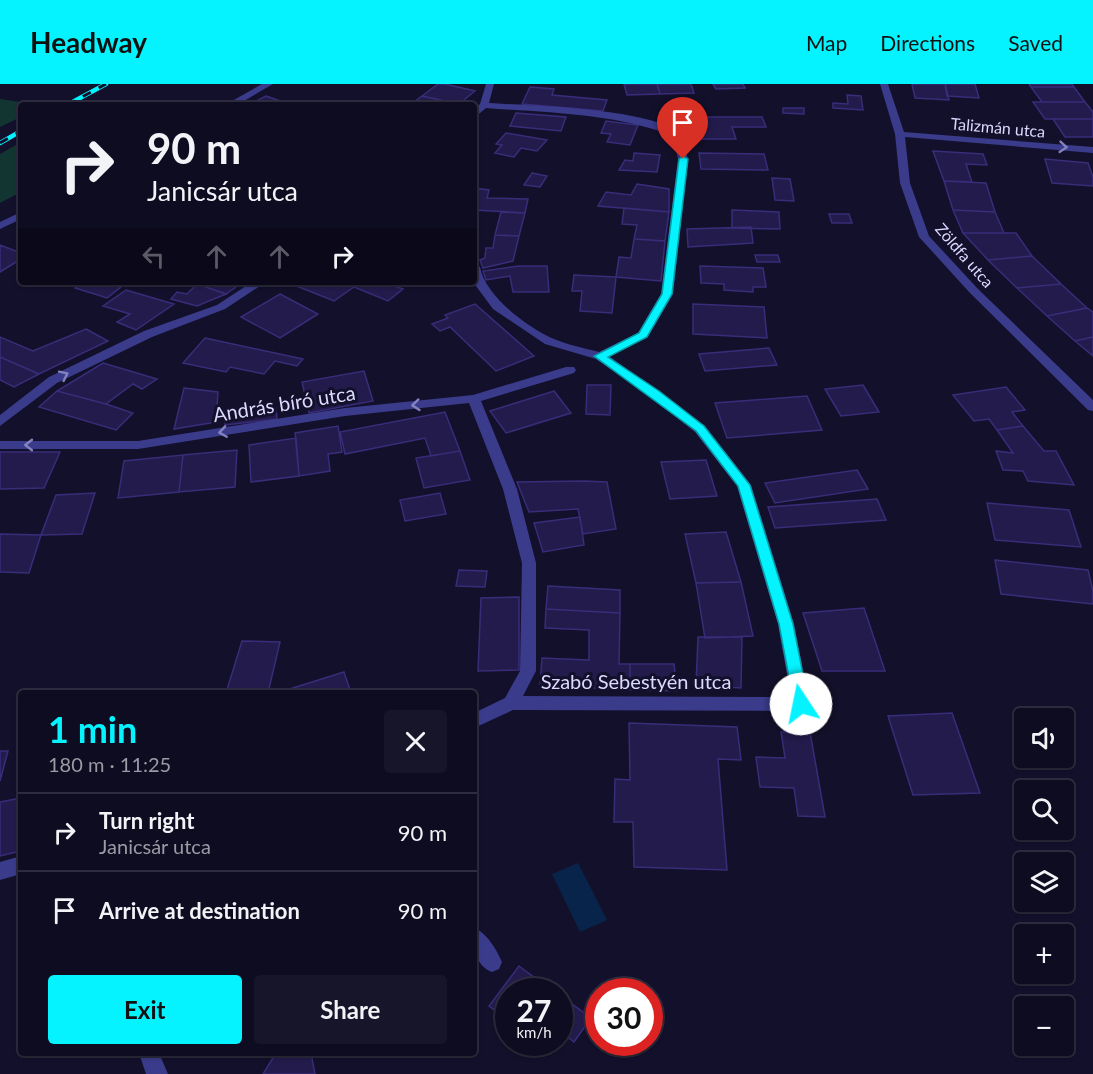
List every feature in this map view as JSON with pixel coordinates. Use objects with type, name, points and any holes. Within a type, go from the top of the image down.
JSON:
[{"type":"street","points":[[236,102],[269,84]]},
{"type":"street","points":[[477,112],[484,105],[490,84]]},
{"type":"street","name":"Zöldfa utca","points":[[884,84],[900,134],[905,183],[924,237],[974,291],[1093,407]]},
{"type":"street","points":[[477,279],[497,307],[549,341],[600,356],[643,335],[667,294],[683,159],[677,134],[659,126],[620,117],[484,105]]},
{"type":"street","name":"Talizmán utca","points":[[900,134],[1093,150]]},
{"type":"street","points":[[0,226],[18,217]]},
{"type":"street","points":[[0,422],[53,380],[148,334],[221,306],[255,285]]},
{"type":"street","name":"Szabó Sebestyén utca","points":[[477,720],[512,703],[801,704],[786,624],[744,485],[700,429],[600,356]]},
{"type":"street","name":"András bíró utca","points":[[0,445],[138,446],[345,412],[474,399],[570,370]]},
{"type":"street","points":[[474,399],[510,489],[529,563],[528,671],[512,703]]},
{"type":"street","points":[[0,871],[18,866]]},
{"type":"street","points":[[477,942],[492,962]]},
{"type":"street","points":[[149,1056],[157,1074]]},
{"type":"green space","points":[[0,99],[20,102],[18,102],[18,118],[0,127]]},
{"type":"green space","points":[[18,145],[18,194],[0,203],[0,154]]},
{"type":"water","points":[[578,863],[607,920],[580,932],[552,874]]},
{"type":"building","points":[[438,84],[475,91],[461,102],[422,96]]},
{"type":"building","points":[[624,84],[657,84],[660,94],[627,95]]},
{"type":"building","points":[[657,84],[691,84],[694,93],[660,94]]},
{"type":"building","points":[[713,84],[743,84],[745,88],[716,89]]},
{"type":"building","points":[[912,84],[945,84],[949,100],[915,98]]},
{"type":"building","points":[[945,84],[975,84],[979,98],[947,96]]},
{"type":"building","points":[[1029,84],[1072,84],[1074,87],[1031,87]]},
{"type":"building","points":[[530,87],[554,89],[552,95],[607,100],[603,111],[522,104]]},
{"type":"building","points":[[1031,87],[1074,87],[1085,102],[1042,102]]},
{"type":"building","points":[[847,95],[861,96],[863,110],[833,108],[833,103],[848,104]]},
{"type":"building","points":[[266,96],[283,102],[254,102]]},
{"type":"building","points":[[422,96],[450,102],[414,102]]},
{"type":"building","points":[[1033,102],[1085,102],[1093,112],[1093,119],[1045,119]]},
{"type":"building","points":[[783,108],[804,108],[804,114],[783,113]]},
{"type":"building","points":[[516,113],[566,117],[561,131],[510,126]]},
{"type":"building","points":[[691,117],[762,117],[766,127],[732,127],[736,139],[696,139]]},
{"type":"building","points":[[1053,119],[1093,119],[1093,137],[1065,137]]},
{"type":"building","points":[[606,121],[638,125],[630,145],[607,142],[611,134],[601,133]]},
{"type":"building","points":[[506,133],[547,140],[537,151],[521,148],[514,157],[495,153],[502,145],[496,144]]},
{"type":"building","points":[[933,151],[983,154],[987,165],[966,164],[972,182],[944,181]]},
{"type":"building","points":[[634,153],[660,155],[657,172],[619,170],[625,160],[633,161]]},
{"type":"building","points":[[699,153],[764,154],[768,170],[701,169]]},
{"type":"building","points":[[1045,159],[1088,163],[1093,177],[1093,186],[1052,183]]},
{"type":"building","points":[[532,173],[547,176],[540,187],[524,185]]},
{"type":"building","points":[[772,178],[790,179],[794,201],[775,200]]},
{"type":"building","points":[[944,181],[986,183],[995,212],[953,210]]},
{"type":"building","points":[[637,184],[669,189],[669,212],[598,206],[606,192],[631,195]]},
{"type":"building","points":[[477,188],[489,190],[487,198],[528,199],[525,213],[477,210]]},
{"type":"building","points":[[624,208],[669,212],[665,241],[634,239],[637,225],[622,224]]},
{"type":"building","points":[[732,210],[779,212],[780,229],[732,228]]},
{"type":"building","points":[[953,210],[995,212],[1004,233],[963,233]]},
{"type":"building","points":[[501,212],[525,213],[519,236],[495,235]]},
{"type":"building","points":[[829,214],[849,214],[852,223],[832,223]]},
{"type":"building","points":[[751,227],[753,243],[688,247],[687,229]]},
{"type":"building","points":[[963,233],[1016,233],[1032,256],[988,260]]},
{"type":"building","points":[[495,235],[519,236],[513,261],[483,268],[480,260],[485,258],[486,248],[493,248]]},
{"type":"building","points":[[634,239],[665,241],[661,281],[616,277],[619,257],[631,258]]},
{"type":"building","points":[[0,245],[18,252],[18,261],[0,272]]},
{"type":"building","points":[[755,255],[778,255],[780,262],[757,262]]},
{"type":"building","points":[[1032,256],[1061,284],[1017,288],[988,260]]},
{"type":"building","points":[[519,266],[547,266],[549,292],[513,292],[510,276],[486,280],[483,271]]},
{"type":"building","points":[[700,266],[763,268],[766,287],[753,287],[753,292],[724,290],[724,284],[701,283]]},
{"type":"building","points":[[574,275],[616,277],[612,313],[580,311],[582,291],[572,291]]},
{"type":"building","points":[[1061,284],[1087,308],[1047,316],[1017,288]]},
{"type":"building","points":[[79,285],[121,287],[107,298],[75,288]]},
{"type":"building","points":[[196,285],[200,285],[226,294],[197,306],[171,299],[177,292],[187,294]]},
{"type":"building","points":[[200,285],[239,285],[226,294]]},
{"type":"building","points":[[294,285],[392,285],[403,289],[388,301],[354,287],[334,301]]},
{"type":"building","points":[[126,290],[174,304],[136,330],[117,322],[130,314],[103,306]]},
{"type":"building","points":[[280,294],[318,314],[280,338],[241,317]]},
{"type":"building","points":[[475,304],[534,356],[496,371],[450,327],[440,331],[432,324],[448,318],[445,315]]},
{"type":"building","points":[[693,304],[764,307],[767,338],[693,334]]},
{"type":"building","points":[[1087,308],[1093,312],[1093,337],[1075,341],[1047,316]]},
{"type":"building","points":[[86,329],[108,341],[39,374],[0,357],[0,337],[33,351]]},
{"type":"building","points":[[1093,337],[1093,356],[1075,341]]},
{"type":"building","points":[[205,338],[303,359],[297,366],[275,361],[264,374],[230,367],[226,372],[183,363]]},
{"type":"building","points":[[769,348],[777,365],[705,371],[699,354]]},
{"type":"building","points":[[0,357],[39,374],[14,387],[0,380]]},
{"type":"building","points":[[103,363],[157,379],[142,389],[133,384],[106,404],[57,391]]},
{"type":"building","points":[[364,371],[373,401],[309,413],[302,382]]},
{"type":"building","points":[[587,385],[611,385],[610,415],[586,414]]},
{"type":"building","points":[[863,385],[879,412],[841,416],[825,389]]},
{"type":"building","points":[[1006,387],[1025,410],[1012,412],[1023,426],[997,430],[989,419],[974,421],[953,395]]},
{"type":"building","points":[[184,388],[218,392],[216,422],[174,429]]},
{"type":"building","points":[[57,391],[133,413],[116,430],[39,407]]},
{"type":"building","points":[[554,391],[571,413],[506,433],[490,411]]},
{"type":"building","points":[[807,396],[822,430],[727,438],[715,403]]},
{"type":"building","points":[[276,408],[277,419],[225,425],[225,415]]},
{"type":"building","points":[[445,412],[460,451],[431,456],[425,438],[345,454],[340,432]]},
{"type":"building","points":[[338,426],[342,452],[328,454],[330,471],[299,476],[295,433]]},
{"type":"building","points":[[1023,426],[1044,451],[1056,451],[1074,485],[1028,481],[1023,471],[1003,470],[996,451],[1013,453],[997,430]]},
{"type":"building","points":[[296,438],[299,476],[251,482],[249,445]]},
{"type":"building","points":[[237,450],[235,487],[179,492],[183,455]]},
{"type":"building","points":[[460,451],[470,480],[424,488],[416,458]]},
{"type":"building","points":[[0,452],[60,452],[44,488],[0,489]]},
{"type":"building","points":[[183,455],[179,492],[118,498],[124,461]]},
{"type":"building","points":[[706,460],[717,496],[670,499],[661,462]]},
{"type":"building","points":[[857,470],[868,489],[775,503],[765,483]]},
{"type":"building","points":[[517,482],[607,482],[616,529],[583,534],[578,509],[529,512]]},
{"type":"building","points":[[95,493],[82,534],[41,535],[56,495]]},
{"type":"building","points":[[440,493],[446,514],[405,521],[400,500]]},
{"type":"building","points":[[877,499],[886,520],[775,528],[768,507]]},
{"type":"building","points":[[987,503],[1069,510],[1081,547],[995,540]]},
{"type":"building","points":[[580,517],[584,545],[543,552],[534,523]]},
{"type":"building","points":[[726,532],[741,582],[696,583],[685,534]]},
{"type":"building","points":[[0,534],[41,535],[29,573],[0,572]]},
{"type":"building","points":[[995,560],[1088,570],[1093,591],[1093,604],[1001,594]]},
{"type":"building","points":[[459,570],[487,571],[485,587],[456,586]]},
{"type":"building","points":[[741,582],[753,636],[705,638],[696,583]]},
{"type":"building","points":[[548,586],[620,590],[620,613],[546,609]]},
{"type":"building","points":[[519,597],[519,670],[478,671],[481,598]]},
{"type":"building","points":[[864,608],[885,671],[822,671],[803,613]]},
{"type":"building","points":[[546,609],[620,613],[619,664],[630,664],[630,690],[540,685],[542,658],[589,660],[589,630],[545,628]]},
{"type":"building","points":[[698,637],[742,637],[741,688],[696,685]]},
{"type":"building","points":[[242,641],[280,642],[269,690],[227,690]]},
{"type":"building","points":[[630,664],[674,664],[677,691],[630,690]]},
{"type":"building","points":[[344,672],[350,690],[287,690]]},
{"type":"building","points":[[952,713],[980,793],[913,795],[888,716]]},
{"type":"building","points":[[629,723],[737,727],[741,760],[718,759],[727,870],[634,867],[633,822],[614,822],[615,779],[630,780]]},
{"type":"building","points":[[781,732],[810,732],[825,817],[798,816],[794,788],[760,787],[756,757],[785,758]]},
{"type":"building","points":[[0,751],[8,751],[0,781]]},
{"type":"building","points":[[18,799],[18,852],[0,856],[0,802]]},
{"type":"building","points":[[519,966],[535,978],[510,978]]},
{"type":"building","points":[[495,998],[495,1010],[489,1006]]},
{"type":"building","points":[[573,1005],[585,1014],[585,1026],[574,1042]]},
{"type":"building","points":[[274,1056],[312,1056],[315,1074],[263,1074]]},
{"type":"railway","points":[[73,102],[106,84]]},
{"type":"railway","points":[[0,143],[18,133]]},
{"type":"route","points":[[683,159],[667,294],[643,335],[600,356],[700,429],[744,485],[786,624],[801,704]]}]
